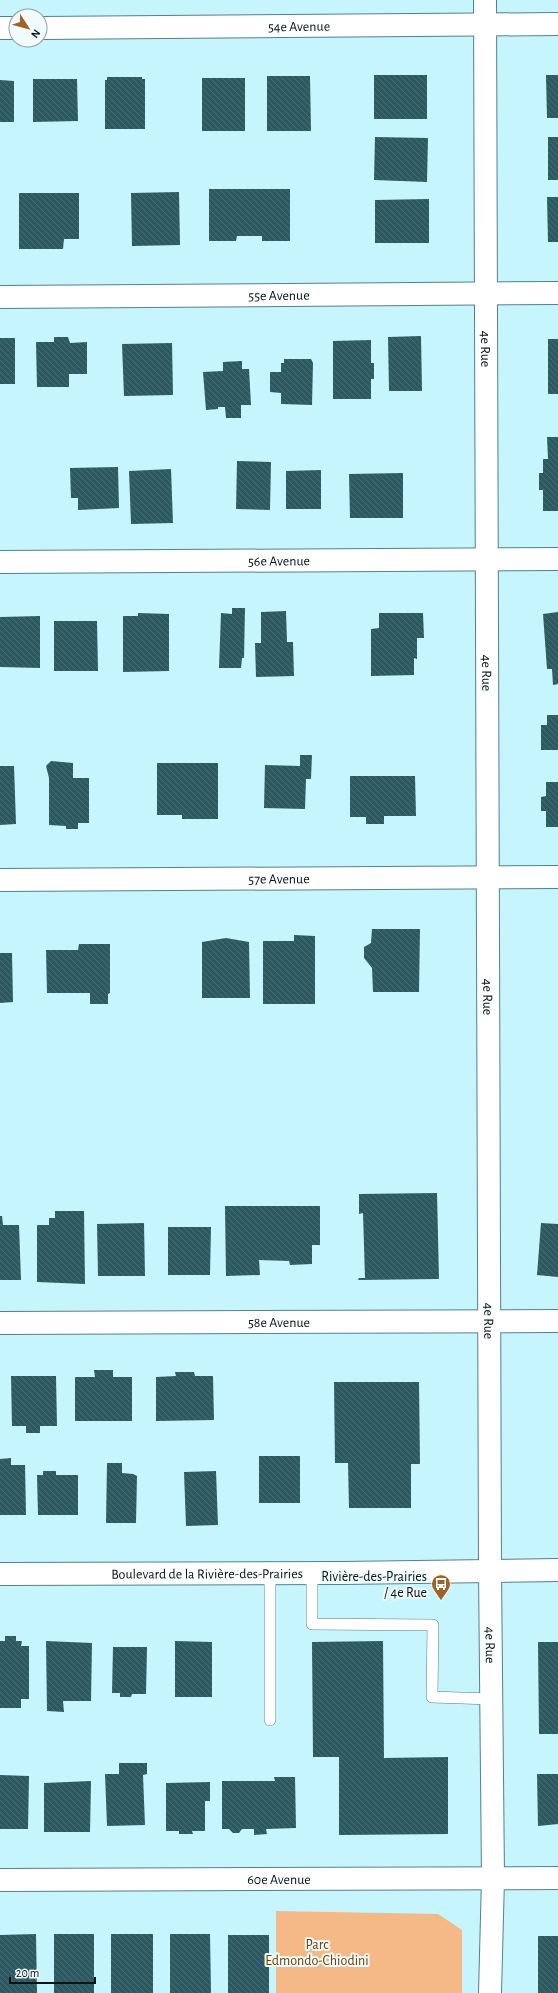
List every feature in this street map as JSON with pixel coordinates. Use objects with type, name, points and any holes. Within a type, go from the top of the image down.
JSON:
[{"type":"street","name":"4e Rue","points":[[485,0],[490,1570],[493,1878],[490,1993]]},
{"type":"street","name":"54e Avenue","points":[[48,28],[558,24]]},
{"type":"street","name":"55e Avenue","points":[[0,296],[558,294]]},
{"type":"street","name":"56e Avenue","points":[[0,562],[558,559]]},
{"type":"street","name":"57e Avenue","points":[[0,880],[558,877]]},
{"type":"street","name":"58e Avenue","points":[[0,1323],[558,1321]]},
{"type":"street","name":"Boulevard de la Rivière-des-Prairies","points":[[0,1574],[558,1570]]},
{"type":"street","name":"60e Avenue","points":[[0,1880],[558,1878]]},
{"type":"lane","points":[[312,1572],[312,1624],[433,1625],[432,1697],[491,1699]]},
{"type":"lane","points":[[270,1573],[270,1720]]},
{"type":"green space","name":"Parc Edmondo-Chiodini","points":[[276,1911],[438,1914],[462,1930],[462,1993],[276,1993]]},
{"type":"building","points":[[374,75],[427,75],[427,119],[374,119]]},
{"type":"building","points":[[546,75],[558,75],[558,118],[547,118]]},
{"type":"building","points":[[267,76],[310,76],[311,131],[267,131]]},
{"type":"building","points":[[107,77],[142,77],[142,79],[145,79],[145,129],[105,129],[105,80],[107,80]]},
{"type":"building","points":[[202,78],[245,78],[245,131],[202,131]]},
{"type":"building","points":[[33,79],[77,79],[78,121],[33,122]]},
{"type":"building","points":[[0,80],[14,81],[14,122],[0,122]]},
{"type":"building","points":[[375,137],[428,138],[427,182],[374,180]]},
{"type":"building","points":[[548,137],[558,137],[558,180],[548,180]]},
{"type":"building","points":[[209,189],[290,189],[290,241],[262,241],[262,236],[237,236],[236,241],[209,241]]},
{"type":"building","points":[[179,192],[180,245],[132,246],[131,193]]},
{"type":"building","points":[[19,193],[79,193],[79,239],[64,239],[63,249],[19,249]]},
{"type":"building","points":[[547,197],[558,197],[558,242],[548,242]]},
{"type":"building","points":[[429,199],[429,243],[375,243],[375,200]]},
{"type":"building","points":[[421,336],[422,391],[389,391],[388,337]]},
{"type":"building","points":[[54,337],[68,337],[70,343],[87,342],[87,374],[69,374],[69,387],[37,387],[36,342],[54,342]]},
{"type":"building","points":[[0,338],[15,338],[15,384],[0,384]]},
{"type":"building","points":[[548,339],[558,339],[558,394],[548,394]]},
{"type":"building","points":[[371,340],[371,363],[374,363],[374,379],[371,379],[371,399],[333,399],[333,341]]},
{"type":"building","points":[[172,343],[173,395],[124,396],[122,344]]},
{"type":"building","points":[[284,359],[311,359],[313,363],[312,405],[281,404],[281,393],[270,392],[270,372],[281,372],[281,363],[284,363]]},
{"type":"building","points":[[242,361],[242,369],[249,369],[251,405],[241,405],[241,418],[226,418],[225,407],[206,410],[203,372],[223,371],[223,362]]},
{"type":"building","points":[[547,437],[558,437],[558,511],[543,511],[543,490],[539,490],[539,473],[543,473],[543,459],[548,459]]},
{"type":"building","points":[[237,461],[271,462],[270,510],[236,509]]},
{"type":"building","points":[[118,467],[119,508],[78,510],[78,498],[71,498],[70,468]]},
{"type":"building","points":[[171,469],[173,523],[131,524],[129,471]]},
{"type":"building","points":[[321,470],[321,509],[286,509],[286,471]]},
{"type":"building","points":[[403,473],[403,518],[350,518],[349,474]]},
{"type":"building","points":[[232,608],[245,608],[244,658],[242,658],[241,668],[219,668],[221,613],[232,614]]},
{"type":"building","points":[[286,611],[287,642],[293,642],[294,676],[256,677],[255,643],[261,643],[261,612]]},
{"type":"building","points":[[558,612],[558,684],[553,685],[552,669],[547,669],[543,614]]},
{"type":"building","points":[[138,613],[169,614],[169,671],[123,672],[123,616],[138,616]]},
{"type":"building","points":[[379,613],[423,613],[424,638],[417,638],[417,659],[414,658],[414,675],[371,676],[371,629],[379,628]]},
{"type":"building","points":[[40,616],[40,668],[0,667],[0,617]]},
{"type":"building","points":[[54,621],[97,621],[98,671],[54,671]]},
{"type":"building","points":[[547,715],[558,715],[558,750],[541,750],[541,725],[547,725]]},
{"type":"building","points":[[300,755],[312,755],[311,779],[306,779],[305,809],[264,808],[265,765],[300,766]]},
{"type":"building","points":[[51,761],[73,763],[73,778],[89,778],[89,823],[78,823],[78,829],[66,829],[66,826],[49,825],[49,778],[46,766]]},
{"type":"building","points":[[157,763],[218,763],[218,819],[182,819],[182,815],[157,815]]},
{"type":"building","points":[[0,766],[14,766],[16,824],[0,825]]},
{"type":"building","points":[[350,776],[415,776],[416,816],[384,816],[384,824],[366,824],[366,817],[350,817]]},
{"type":"building","points":[[546,782],[558,782],[558,827],[546,827],[546,811],[541,811],[541,797],[546,796]]},
{"type":"building","points":[[372,929],[420,929],[419,992],[373,992],[372,968],[364,958],[364,947],[371,943]]},
{"type":"building","points":[[294,935],[315,936],[315,1004],[263,1004],[263,941],[294,941]]},
{"type":"building","points":[[226,938],[249,942],[250,998],[202,998],[202,942]]},
{"type":"building","points":[[79,944],[110,944],[110,993],[108,994],[108,1004],[90,1004],[90,993],[47,993],[46,950],[78,950]]},
{"type":"building","points":[[0,953],[12,953],[13,1002],[0,1003]]},
{"type":"building","points":[[437,1193],[439,1279],[358,1280],[359,1278],[365,1278],[363,1213],[359,1214],[359,1194]]},
{"type":"building","points":[[225,1206],[320,1206],[320,1245],[312,1245],[312,1264],[290,1265],[289,1261],[259,1260],[260,1275],[226,1276]]},
{"type":"building","points":[[55,1211],[84,1211],[85,1284],[37,1282],[37,1225],[49,1225],[49,1218],[55,1218]]},
{"type":"building","points":[[0,1216],[2,1216],[3,1225],[19,1225],[21,1280],[0,1280]]},
{"type":"building","points":[[144,1223],[145,1276],[98,1276],[97,1224]]},
{"type":"building","points":[[541,1223],[558,1224],[558,1277],[537,1275]]},
{"type":"building","points":[[168,1227],[211,1227],[210,1275],[168,1275]]},
{"type":"building","points":[[94,1370],[113,1370],[113,1377],[132,1377],[132,1421],[75,1421],[75,1377],[95,1377]]},
{"type":"building","points":[[175,1372],[194,1372],[195,1376],[213,1376],[214,1420],[156,1421],[156,1377],[176,1376]]},
{"type":"building","points":[[11,1376],[56,1376],[57,1426],[40,1426],[40,1433],[26,1433],[26,1426],[12,1426]]},
{"type":"building","points":[[334,1382],[419,1382],[420,1464],[411,1464],[411,1508],[349,1508],[348,1463],[335,1463]]},
{"type":"building","points":[[259,1456],[300,1456],[300,1503],[259,1503]]},
{"type":"building","points":[[11,1458],[11,1465],[25,1465],[26,1515],[0,1515],[0,1459]]},
{"type":"building","points":[[107,1463],[122,1463],[122,1473],[137,1476],[136,1523],[106,1523]]},
{"type":"building","points":[[43,1471],[56,1471],[56,1475],[78,1475],[78,1515],[38,1515],[37,1475],[43,1475]]},
{"type":"building","points":[[216,1471],[218,1525],[186,1526],[184,1472]]},
{"type":"building","points":[[5,1636],[16,1636],[16,1641],[22,1641],[21,1646],[29,1646],[29,1699],[21,1699],[21,1708],[0,1708],[0,1641],[5,1641]]},
{"type":"building","points":[[46,1641],[92,1643],[91,1701],[63,1701],[64,1712],[47,1711]]},
{"type":"building","points":[[175,1641],[212,1642],[212,1697],[175,1697]]},
{"type":"building","points":[[383,1641],[384,1758],[448,1757],[448,1834],[339,1835],[339,1757],[313,1757],[312,1642]]},
{"type":"building","points":[[538,1642],[558,1642],[558,1734],[539,1734]]},
{"type":"building","points":[[113,1647],[147,1647],[146,1694],[132,1694],[131,1697],[120,1697],[120,1693],[112,1693]]},
{"type":"building","points":[[119,1763],[147,1763],[147,1774],[143,1775],[145,1825],[107,1826],[105,1774],[119,1774]]},
{"type":"building","points":[[537,1774],[558,1774],[558,1824],[538,1826]]},
{"type":"building","points":[[0,1775],[29,1776],[28,1829],[0,1829]]},
{"type":"building","points":[[274,1777],[295,1777],[296,1828],[266,1829],[267,1834],[254,1835],[254,1829],[242,1829],[239,1833],[233,1833],[229,1829],[222,1829],[222,1781],[275,1781]]},
{"type":"building","points":[[91,1781],[90,1832],[44,1832],[44,1783]]},
{"type":"building","points":[[210,1782],[210,1801],[205,1801],[205,1831],[192,1831],[193,1834],[179,1834],[179,1831],[166,1831],[166,1783]]},
{"type":"building","points":[[36,1934],[37,1993],[0,1993],[0,1935]]},
{"type":"building","points":[[54,1934],[94,1934],[94,1993],[54,1993]]},
{"type":"building","points":[[111,1934],[153,1934],[153,1993],[111,1993]]},
{"type":"building","points":[[170,1934],[210,1934],[211,1993],[170,1993]]},
{"type":"building","points":[[228,1935],[269,1935],[269,1993],[228,1993]]},
{"type":"building","points":[[538,1936],[558,1936],[558,1993],[538,1993]]},
{"type":"place","name":"Rivière-des-Prairies / 4e Rue","points":[[441,1601]]}]
